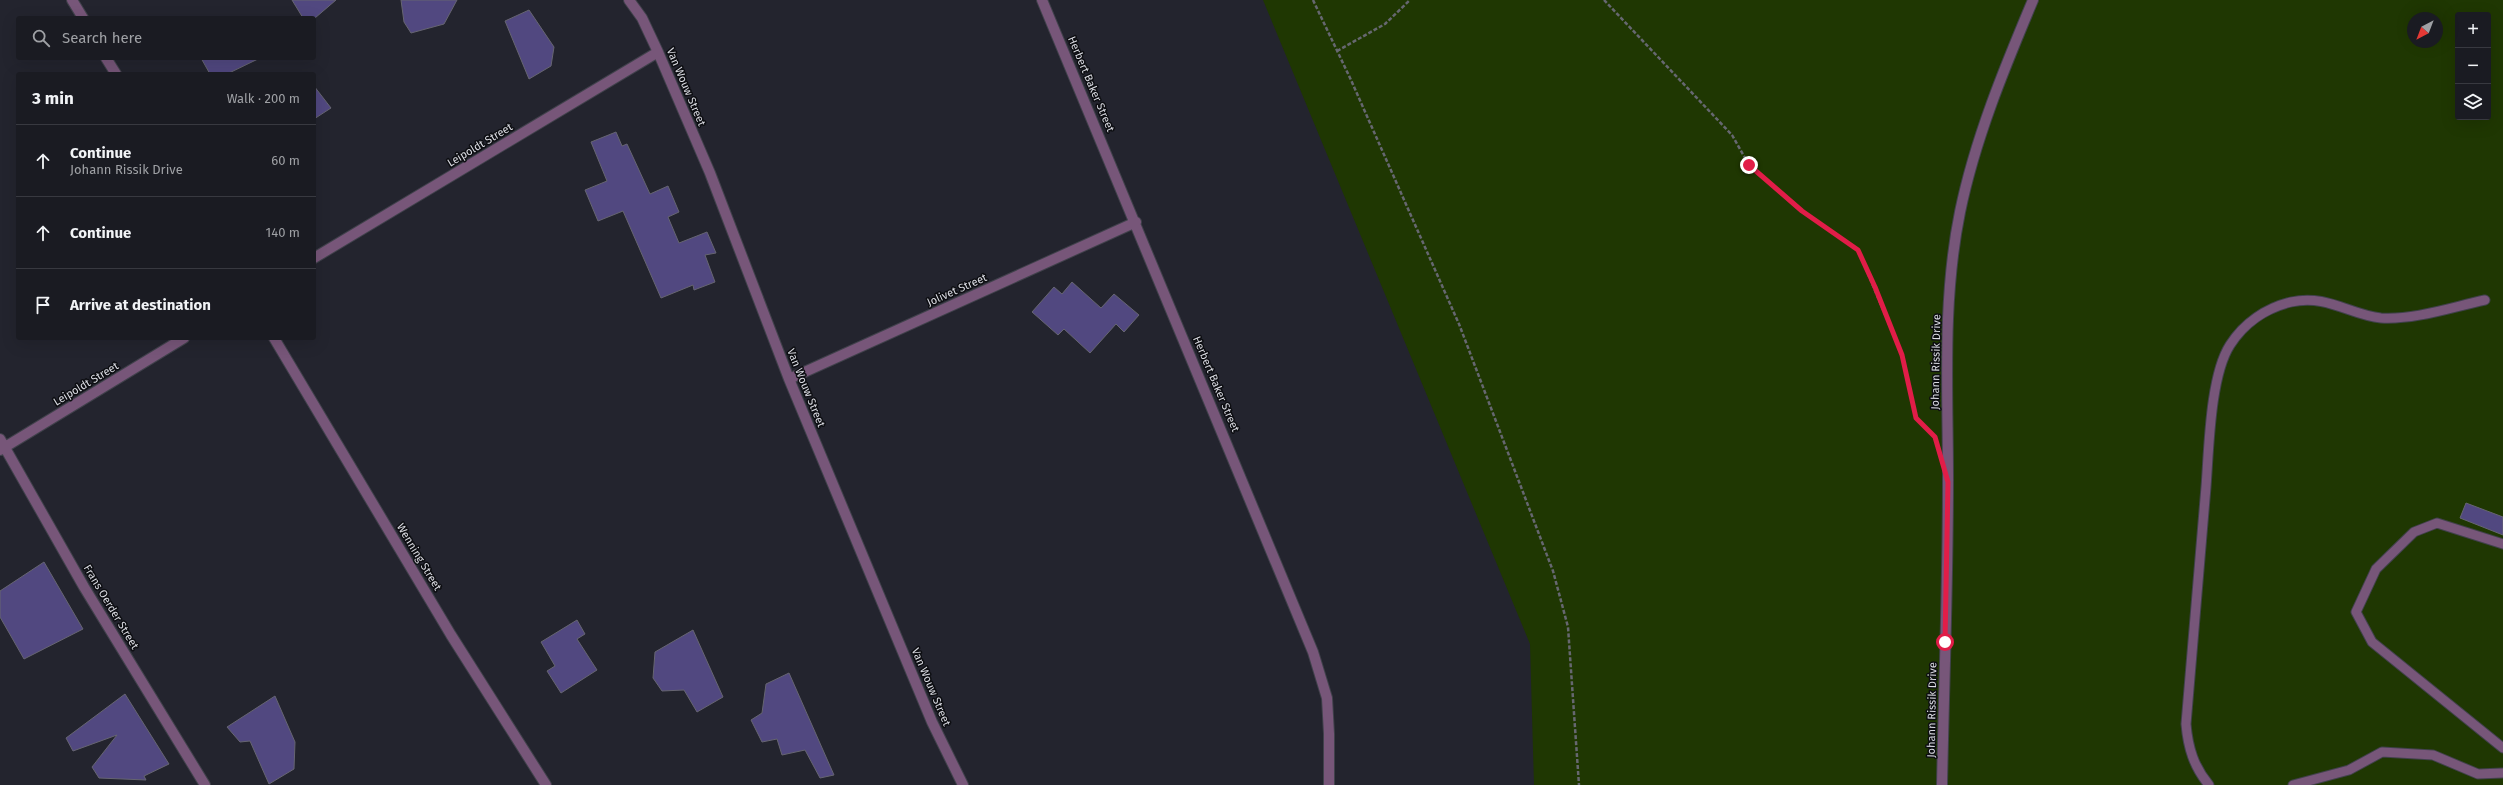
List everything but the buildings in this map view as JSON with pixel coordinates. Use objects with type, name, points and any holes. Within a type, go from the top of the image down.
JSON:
[{"type":"street","points":[[72,0],[82,16]]},
{"type":"street","name":"Van Wouw Street","points":[[629,0],[642,18],[658,52],[710,173],[789,379],[929,714],[963,785]]},
{"type":"street","name":"Herbert Baker Street","points":[[1042,0],[1136,222],[1313,652],[1327,698],[1329,734],[1328,785]]},
{"type":"street","name":"Johann Rissik Drive","points":[[1942,785],[1948,482],[1948,314],[1954,251],[1968,177],[1984,126],[2033,0]]},
{"type":"street","name":"Leipoldt Street","points":[[316,257],[658,52]]},
{"type":"street","points":[[107,60],[115,72]]},
{"type":"street","name":"Jolivet Street","points":[[789,379],[1136,222]]},
{"type":"street","name":"Leipoldt Street","points":[[2,445],[181,340]]},
{"type":"street","name":"Wenning Street","points":[[275,340],[451,635],[546,785]]},
{"type":"street","name":"Frans Oerder Street","points":[[2,445],[84,587],[205,785]]},
{"type":"lane","points":[[2209,785],[2200,774],[2194,761],[2187,741],[2186,724],[2211,428],[2218,384],[2230,345],[2255,318],[2272,308],[2292,302],[2314,300],[2380,318],[2404,317],[2485,300]]},
{"type":"lane","points":[[2503,544],[2437,523],[2414,532],[2376,569],[2356,612],[2372,642],[2503,748]]},
{"type":"lane","points":[[2293,785],[2349,770],[2382,752],[2433,755],[2478,774],[2503,773]]},
{"type":"path","points":[[1312,0],[1337,51],[1459,324],[1554,571],[1568,627],[1579,785]]},
{"type":"path","points":[[1337,51],[1385,24],[1410,0]]},
{"type":"path","points":[[1604,0],[1732,135],[1749,165],[1802,211],[1858,250],[1902,355],[1916,418],[1935,437]]},
{"type":"green space","points":[[1263,0],[2503,0],[2503,785],[1534,785],[1530,644]]},
{"type":"route","points":[[1749,165],[1802,211],[1858,250],[1875,287],[1902,355],[1916,418],[1935,437],[1948,482],[1945,642]]}]
